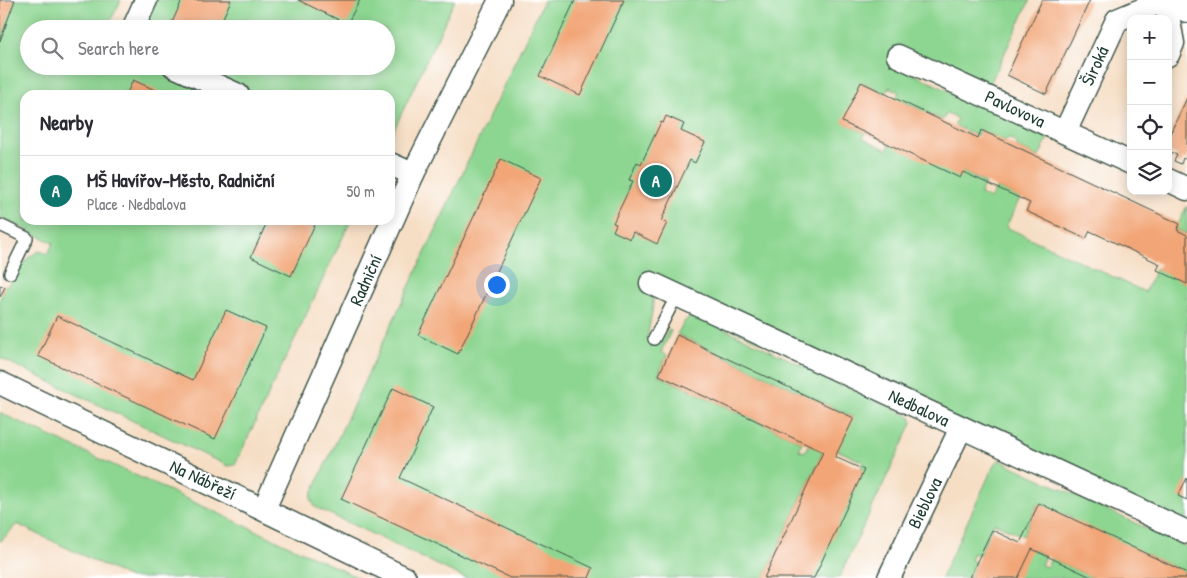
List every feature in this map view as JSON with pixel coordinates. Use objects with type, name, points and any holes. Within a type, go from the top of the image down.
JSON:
[{"type":"street","points":[[137,20],[146,0]]},
{"type":"street","name":"Radniční","points":[[395,214],[413,174],[500,0]]},
{"type":"street","points":[[1165,0],[1187,11]]},
{"type":"street","points":[[1165,0],[1168,15]]},
{"type":"street","name":"Široká","points":[[1065,132],[1116,20],[1165,0]]},
{"type":"street","points":[[1172,33],[1174,43],[1172,47]]},
{"type":"street","name":"Pavlovova","points":[[898,56],[1065,132],[1127,156]]},
{"type":"street","points":[[194,75],[227,90]]},
{"type":"street","points":[[395,166],[413,174]]},
{"type":"street","points":[[1172,182],[1187,189]]},
{"type":"street","name":"Radniční","points":[[264,509],[390,225]]},
{"type":"street","name":"Nedbalova","points":[[651,283],[1187,532]]},
{"type":"street","name":"Na Nábřeží","points":[[0,383],[404,578]]},
{"type":"street","name":"Bieblova","points":[[889,578],[961,428]]},
{"type":"lane","points":[[0,225],[27,238],[10,273]]},
{"type":"lane","points":[[654,339],[677,295]]},
{"type":"green space","points":[[14,0],[121,0],[111,20],[20,20],[20,75],[182,75],[213,90],[20,90],[20,225],[349,225],[235,465],[228,466],[0,358],[0,297],[5,285],[7,286],[29,257],[39,251],[48,254],[53,243],[0,217],[0,38],[2,37]]},
{"type":"green space","points":[[151,0],[455,0],[395,127],[395,90],[246,90],[215,75],[395,75],[395,20],[148,20]]},
{"type":"green space","points":[[544,0],[1030,0],[988,88],[894,65],[1048,138],[1039,157],[1017,147],[1016,142],[1008,138],[1004,141],[980,130],[977,136],[954,125],[957,120],[955,117],[946,114],[943,120],[896,98],[899,92],[889,87],[886,93],[862,82],[843,122],[865,133],[863,138],[887,150],[890,144],[963,172],[985,183],[980,194],[990,199],[997,188],[1020,198],[1006,227],[1145,292],[1156,269],[1187,284],[1187,526],[653,295],[647,339],[658,344],[669,330],[671,331],[661,352],[667,355],[658,375],[802,442],[799,450],[805,452],[808,445],[823,451],[764,578],[465,578],[315,507],[311,499],[312,493]]},
{"type":"green space","points":[[1187,206],[1187,234],[1176,229]]},
{"type":"green space","points":[[692,315],[911,417],[912,423],[839,578],[813,578],[864,469],[861,468],[863,462],[837,450],[853,417],[677,334],[685,321]]},
{"type":"green space","points":[[0,413],[359,578],[130,578],[17,524],[0,542]]},
{"type":"green space","points":[[999,460],[1187,547],[1187,573],[1071,519],[1072,517],[1066,514],[1065,516],[1038,503],[1023,536],[994,523],[979,555],[974,553],[971,560],[975,562],[968,578],[941,578],[995,463]]},
{"type":"green space","points":[[1031,549],[1045,556],[1041,565],[1047,567],[1051,558],[1093,578],[1017,578]]},
{"type":"building","points":[[0,0],[15,0],[0,41]]},
{"type":"building","points":[[182,0],[231,0],[222,20],[173,20]]},
{"type":"building","points":[[298,0],[360,0],[349,20],[339,20]]},
{"type":"building","points":[[575,0],[624,0],[580,95],[540,76]]},
{"type":"building","points":[[1042,0],[1090,0],[1046,94],[1007,75]]},
{"type":"building","points":[[133,80],[155,90],[128,90]]},
{"type":"building","points":[[861,82],[978,138],[981,130],[1180,224],[1177,230],[1187,235],[1187,284],[1157,270],[1160,264],[1090,231],[1086,239],[1026,211],[1030,203],[963,172],[960,178],[842,122]]},
{"type":"building","points":[[1187,98],[1187,160],[1183,158],[1181,164],[1174,161],[1177,155],[1172,153],[1172,130]]},
{"type":"building","points":[[666,116],[684,124],[681,131],[705,142],[695,163],[690,160],[661,221],[667,223],[657,244],[633,232],[630,239],[613,231],[616,224],[613,223],[633,181],[629,180],[637,162],[641,164],[661,122],[663,123]]},
{"type":"building","points":[[501,159],[541,178],[458,354],[418,335]]},
{"type":"building","points":[[266,225],[315,225],[291,276],[251,257]]},
{"type":"building","points":[[0,285],[5,287],[0,297]]},
{"type":"building","points":[[226,310],[266,328],[215,439],[38,356],[57,316],[193,380]]},
{"type":"building","points":[[677,335],[854,418],[835,457],[864,470],[814,578],[764,578],[823,452],[659,375]]},
{"type":"building","points":[[393,388],[433,407],[400,478],[593,568],[589,578],[510,578],[341,499]]},
{"type":"building","points":[[1187,478],[1187,500],[1178,496]]},
{"type":"building","points":[[1039,503],[1187,573],[1187,578],[1093,578],[1032,549],[1018,578],[969,578],[992,530],[1020,543]]},
{"type":"place","name":"MŠ Havířov-Město, Radniční","points":[[656,181]]}]
